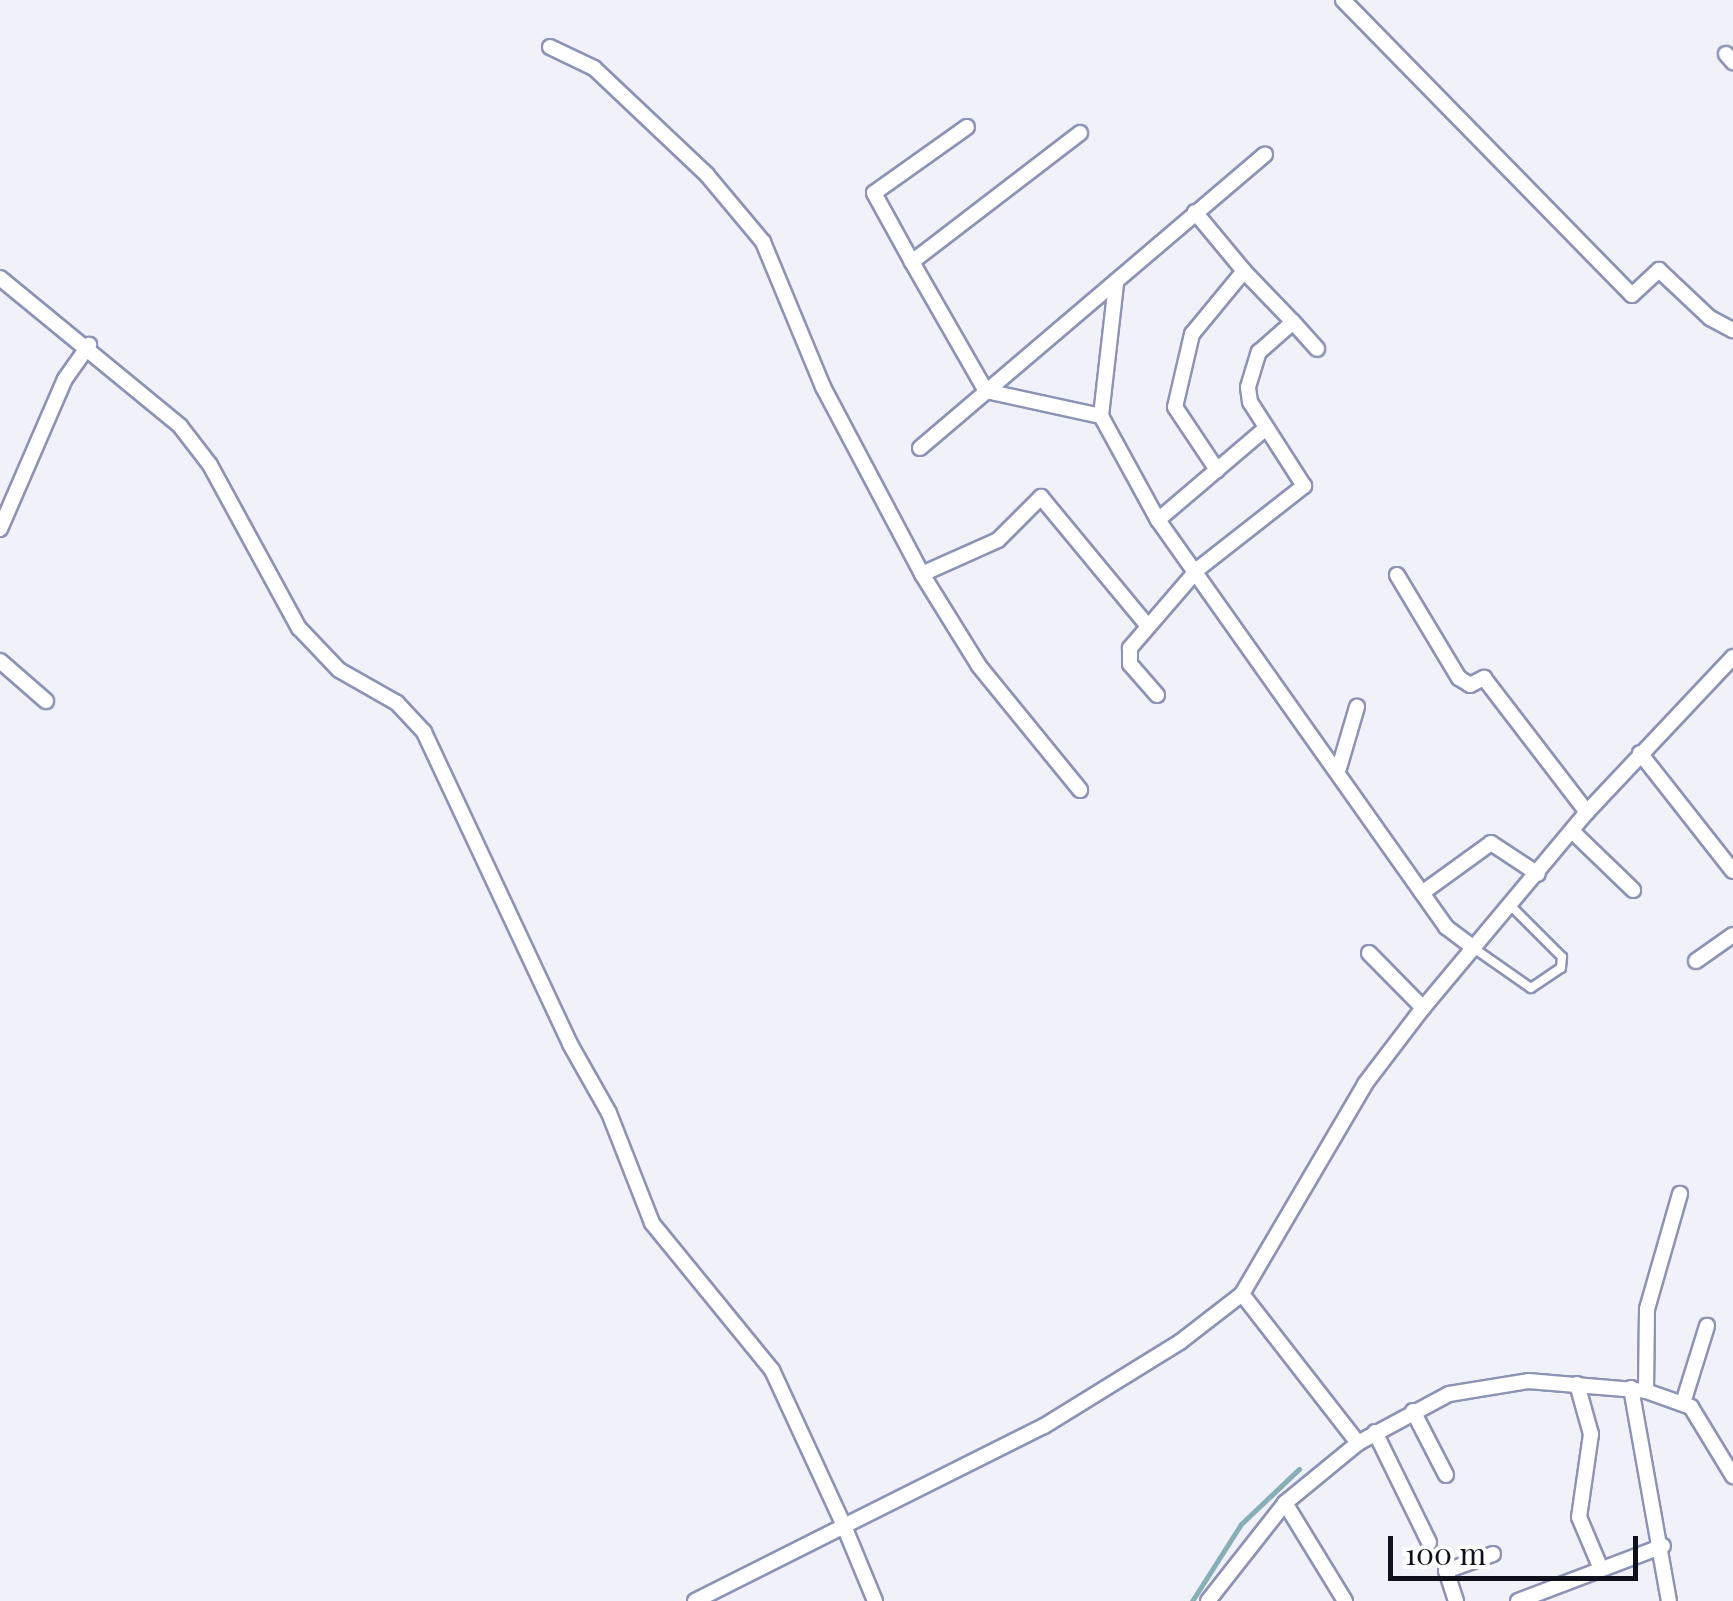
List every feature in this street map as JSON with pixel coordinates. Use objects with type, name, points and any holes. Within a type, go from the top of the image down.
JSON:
[{"type":"street","points":[[1342,0],[1632,295],[1659,270],[1710,318],[1721,318],[1733,330]]},
{"type":"street","points":[[550,47],[594,68],[699,168],[763,242],[822,387],[922,574],[979,666],[1080,790]]},
{"type":"street","points":[[967,127],[874,193],[986,392],[1101,416]]},
{"type":"street","points":[[912,262],[1080,133]]},
{"type":"street","points":[[920,448],[1264,154]]},
{"type":"street","points":[[1195,212],[1317,349]]},
{"type":"street","points":[[1217,470],[1175,407],[1198,322],[1244,270]]},
{"type":"street","points":[[0,278],[89,344],[180,426],[210,464],[300,628],[339,670],[397,704],[424,732],[570,1044],[609,1113],[652,1223],[772,1370],[875,1601]]},
{"type":"street","points":[[1116,284],[1101,416],[1158,520],[1198,569],[1339,768],[1446,927],[1475,949]]},
{"type":"street","points":[[1158,695],[1130,664],[1130,648],[1146,625],[1198,569],[1304,486],[1250,402],[1250,369],[1293,322]]},
{"type":"street","points":[[0,529],[65,379],[89,344]]},
{"type":"street","points":[[1158,520],[1266,428]]},
{"type":"street","points":[[922,574],[998,540],[1041,496],[1146,625]]},
{"type":"street","points":[[1396,575],[1458,678],[1470,684],[1484,678],[1587,812]]},
{"type":"street","points":[[695,1601],[1044,1426],[1180,1342],[1242,1294],[1366,1084],[1424,1008],[1512,908],[1587,812],[1733,657]]},
{"type":"street","points":[[0,661],[46,701]]},
{"type":"street","points":[[1339,768],[1358,707]]},
{"type":"street","points":[[1640,753],[1733,871]]},
{"type":"street","points":[[1572,831],[1633,890]]},
{"type":"street","points":[[1422,893],[1491,843],[1538,874]]},
{"type":"street","points":[[1696,961],[1733,934]]},
{"type":"street","points":[[1369,953],[1424,1008]]},
{"type":"street","points":[[1670,1601],[1642,1384],[1647,1309],[1680,1194]]},
{"type":"street","points":[[1242,1294],[1356,1441]]},
{"type":"street","points":[[1683,1403],[1706,1326]]},
{"type":"street","points":[[1208,1601],[1285,1503],[1356,1441],[1449,1394],[1500,1384],[1642,1384],[1683,1403],[1699,1416],[1733,1476]]},
{"type":"street","points":[[1578,1384],[1592,1434],[1578,1516],[1601,1569]]},
{"type":"street","points":[[1414,1411],[1446,1476]]},
{"type":"street","points":[[1375,1432],[1429,1542]]},
{"type":"street","points":[[1285,1503],[1345,1601]]},
{"type":"street","points":[[1559,1518],[1578,1516]]},
{"type":"street","points":[[1518,1601],[1663,1546]]},
{"type":"street","points":[[1456,1601],[1446,1572],[1493,1554]]},
{"type":"lane","points":[[1475,949],[1530,988],[1561,968],[1562,957],[1512,908]]},
{"type":"waterway","points":[[1192,1601],[1241,1524],[1299,1469]]}]
